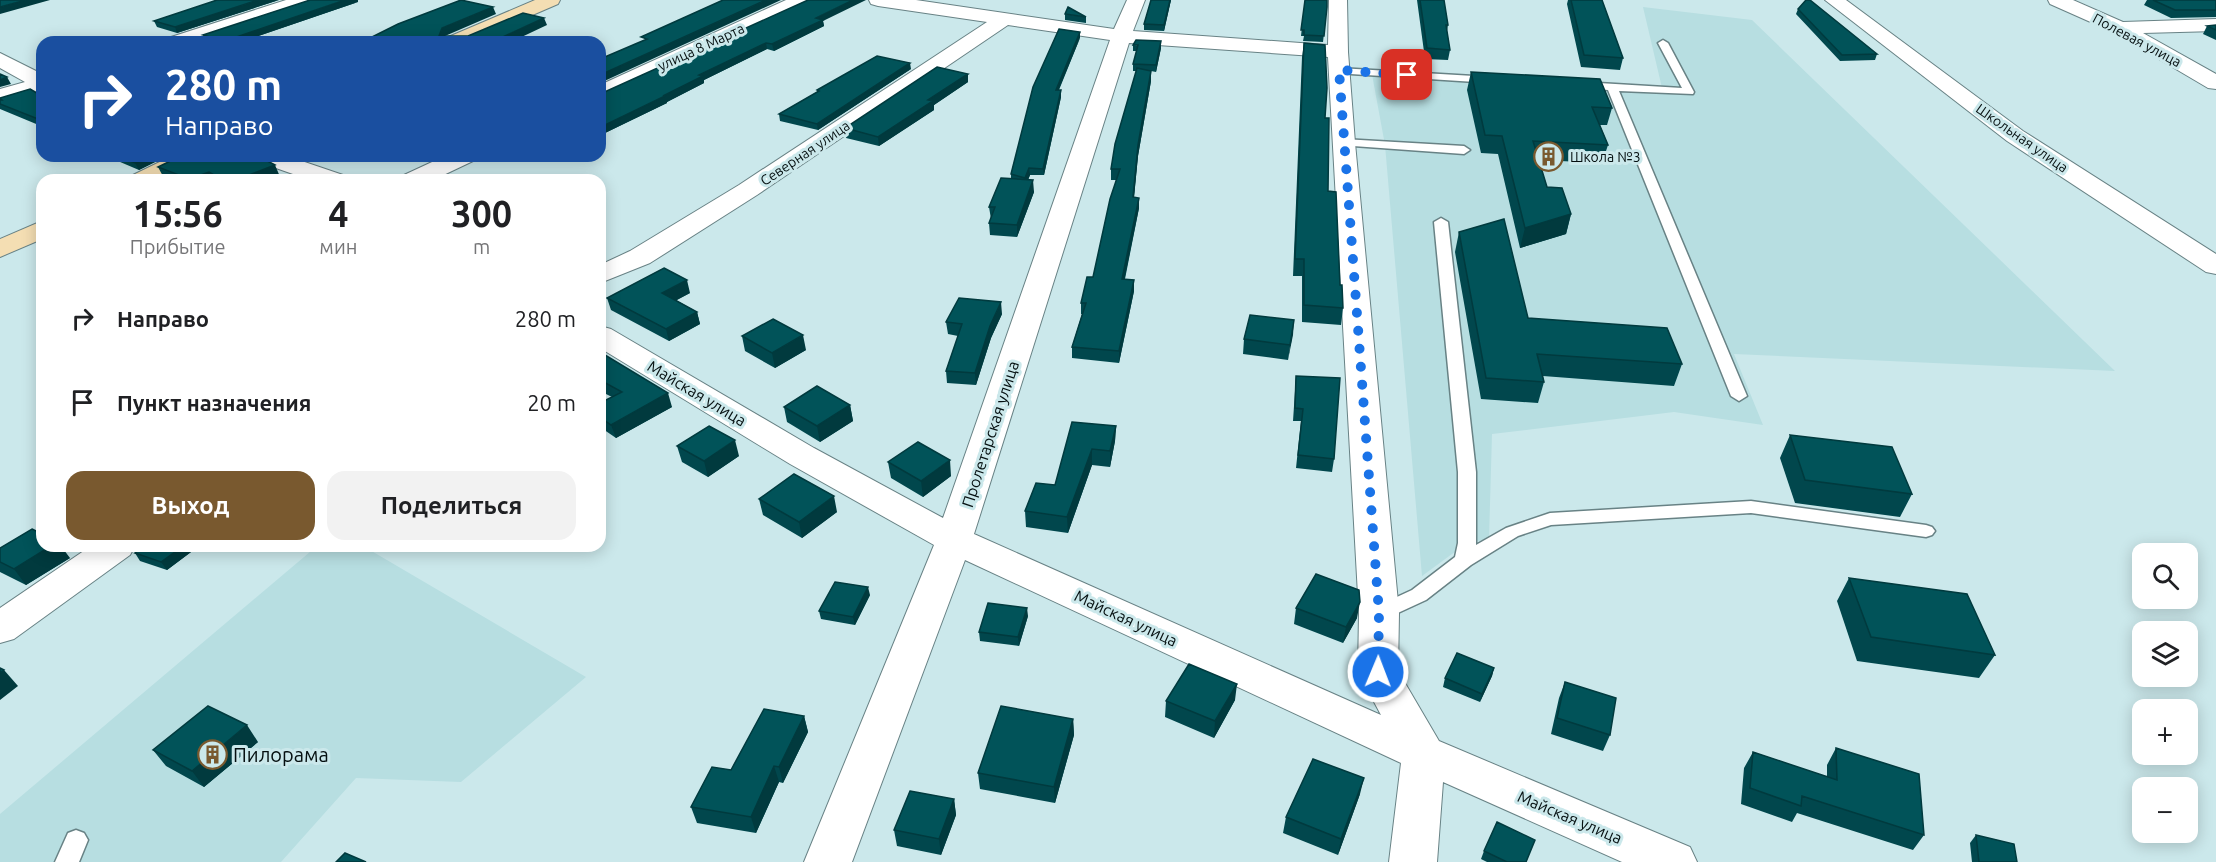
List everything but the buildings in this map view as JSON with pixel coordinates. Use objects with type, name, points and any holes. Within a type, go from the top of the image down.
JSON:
[{"type":"main road","points":[[467,36],[551,0]]},
{"type":"main road","points":[[154,174],[179,162]]},
{"type":"main road","points":[[0,249],[36,232]]},
{"type":"street","points":[[194,36],[305,0]]},
{"type":"street","name":"улица 8 Марта","points":[[606,90],[801,0]]},
{"type":"street","points":[[878,0],[1121,36],[1338,61]]},
{"type":"street","name":"Пролетарская улица","points":[[828,862],[954,540],[1121,36],[1136,0]]},
{"type":"street","points":[[1338,0],[1338,61],[1379,613],[1378,672],[1424,754],[1413,862]]},
{"type":"street","name":"Школьная улица","points":[[1834,0],[2015,136],[2216,266]]},
{"type":"street","name":"Полевая улица","points":[[2058,0],[2120,28],[2216,83]]},
{"type":"street","name":"Северная улица","points":[[606,272],[640,257],[748,190],[1003,20]]},
{"type":"street","points":[[2120,28],[2216,26]]},
{"type":"street","points":[[0,59],[36,80]]},
{"type":"street","points":[[0,96],[36,86]]},
{"type":"street","points":[[282,162],[316,174]]},
{"type":"street","points":[[426,174],[452,162]]},
{"type":"street","name":"Майская улица","points":[[606,339],[802,456],[954,540],[1424,754],[1673,862]]},
{"type":"street","points":[[0,628],[108,552]]},
{"type":"lane","points":[[1564,84],[1689,92],[1663,44]]},
{"type":"lane","points":[[1338,61],[1505,81]]},
{"type":"lane","points":[[1612,87],[1739,396]]},
{"type":"lane","points":[[1344,143],[1464,150]]},
{"type":"lane","points":[[1441,222],[1467,472],[1464,560]]},
{"type":"lane","points":[[1379,613],[1419,595],[1464,560],[1512,532],[1550,519],[1751,507],[1926,531]]},
{"type":"lane","points":[[67,862],[76,840]]},
{"type":"shaded area","points":[[1643,7],[1752,20],[2115,371],[1734,354],[1763,425],[1674,412],[1492,434],[1489,539],[1467,543],[1422,576],[1385,145],[1371,69],[1662,88]]},
{"type":"shaded area","points":[[310,552],[373,552],[586,677],[461,782],[356,778],[281,862],[0,862],[0,814]]},
{"type":"place","name":"Школа №3","points":[[1549,157]]},
{"type":"place","name":"Пилорама","points":[[212,754]]},
{"type":"route","points":[[1378,672],[1379,613],[1339,70],[1407,75]]}]
